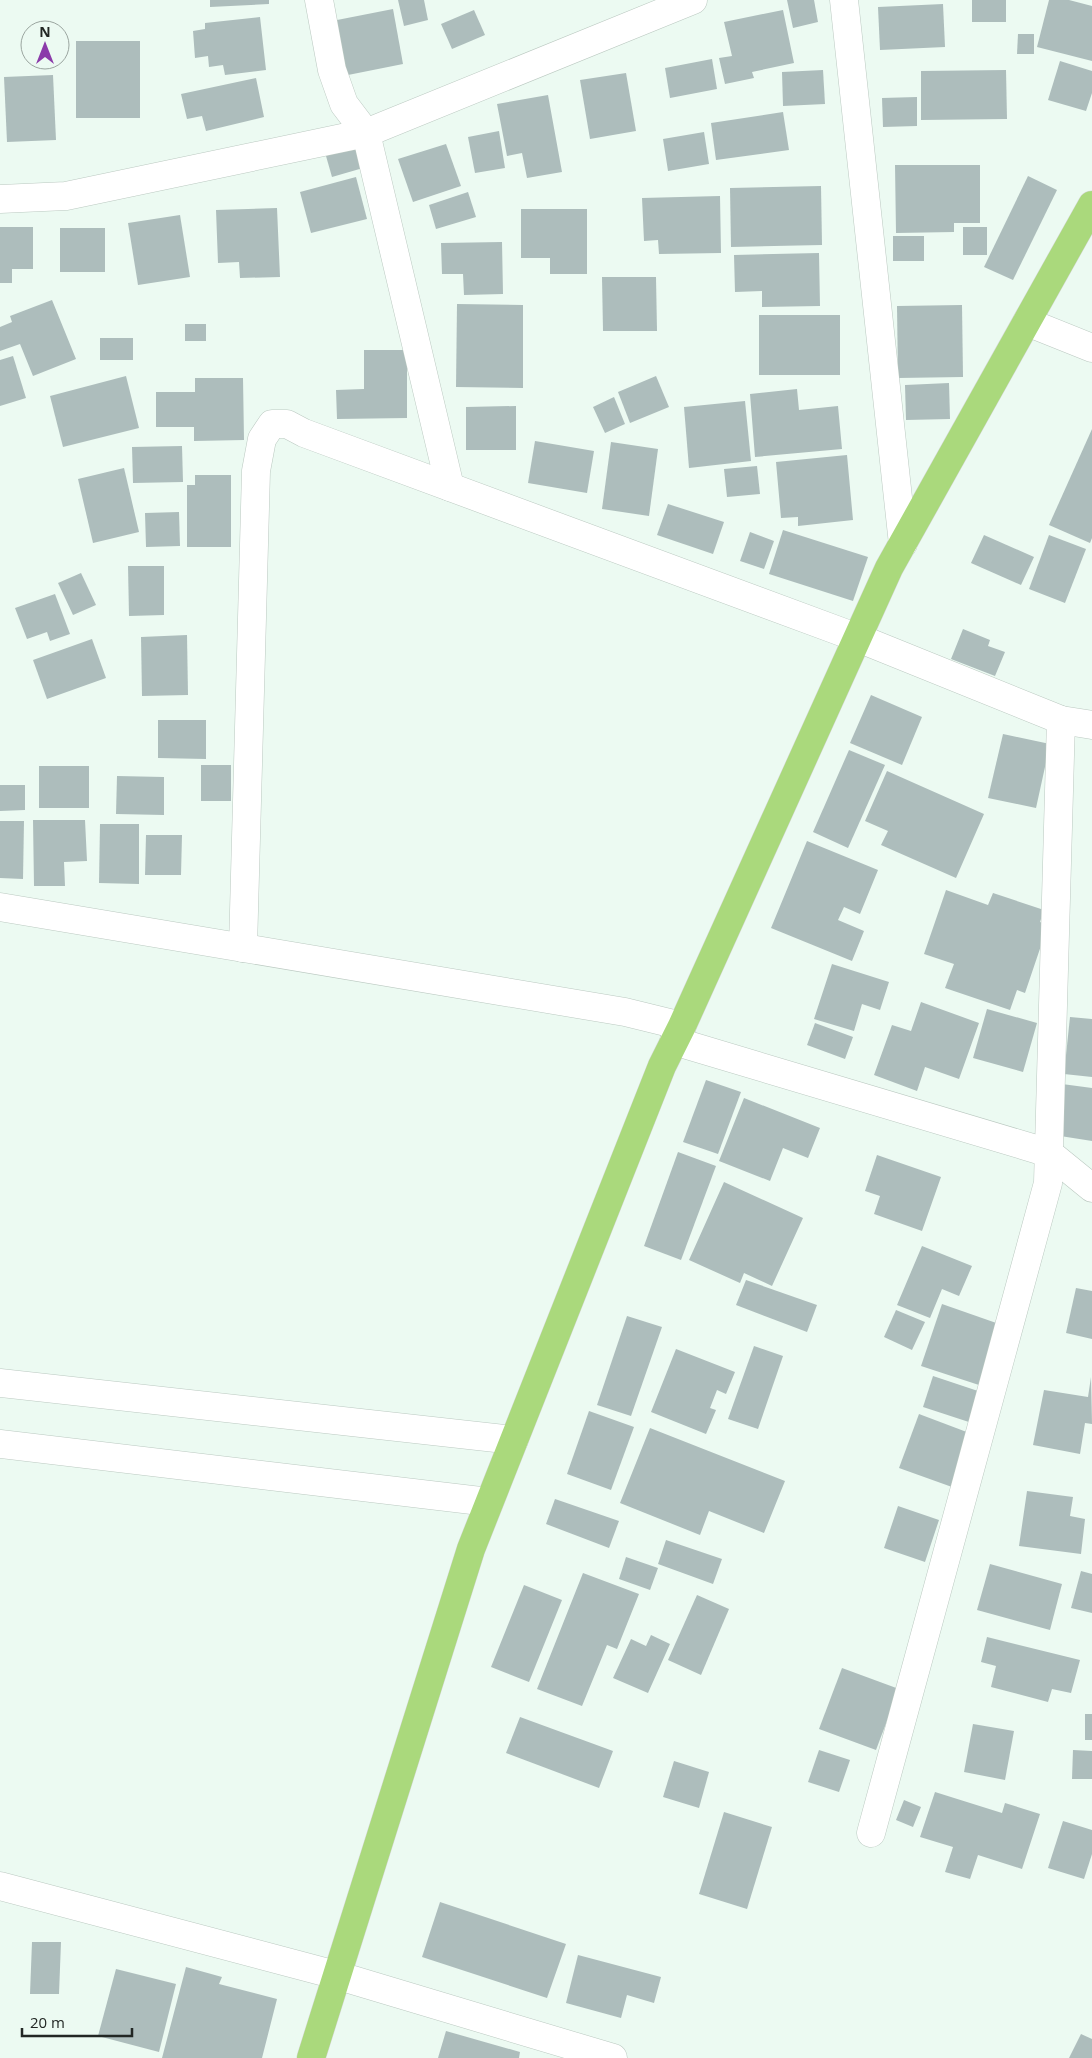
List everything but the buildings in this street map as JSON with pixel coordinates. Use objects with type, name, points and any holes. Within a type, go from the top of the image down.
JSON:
[{"type":"highway","points":[[311,2058],[471,1549],[662,1066],[889,568],[1092,206]]},
{"type":"street","points":[[319,0],[332,70],[344,104],[366,132],[450,487]]},
{"type":"street","points":[[0,199],[66,196],[366,132],[693,0]]},
{"type":"street","points":[[844,0],[903,544]]},
{"type":"street","points":[[1027,322],[1092,348]]},
{"type":"street","points":[[243,948],[256,471],[262,439],[272,424],[287,424],[304,433],[858,638],[1061,720],[1092,725]]},
{"type":"street","points":[[871,1832],[1048,1183],[1061,720]]},
{"type":"street","points":[[0,906],[615,1010],[678,1034],[1049,1153],[1092,1188]]},
{"type":"street","points":[[0,1383],[514,1440]]},
{"type":"street","points":[[0,1444],[489,1502]]},
{"type":"street","points":[[0,1886],[336,1975],[613,2058]]}]
